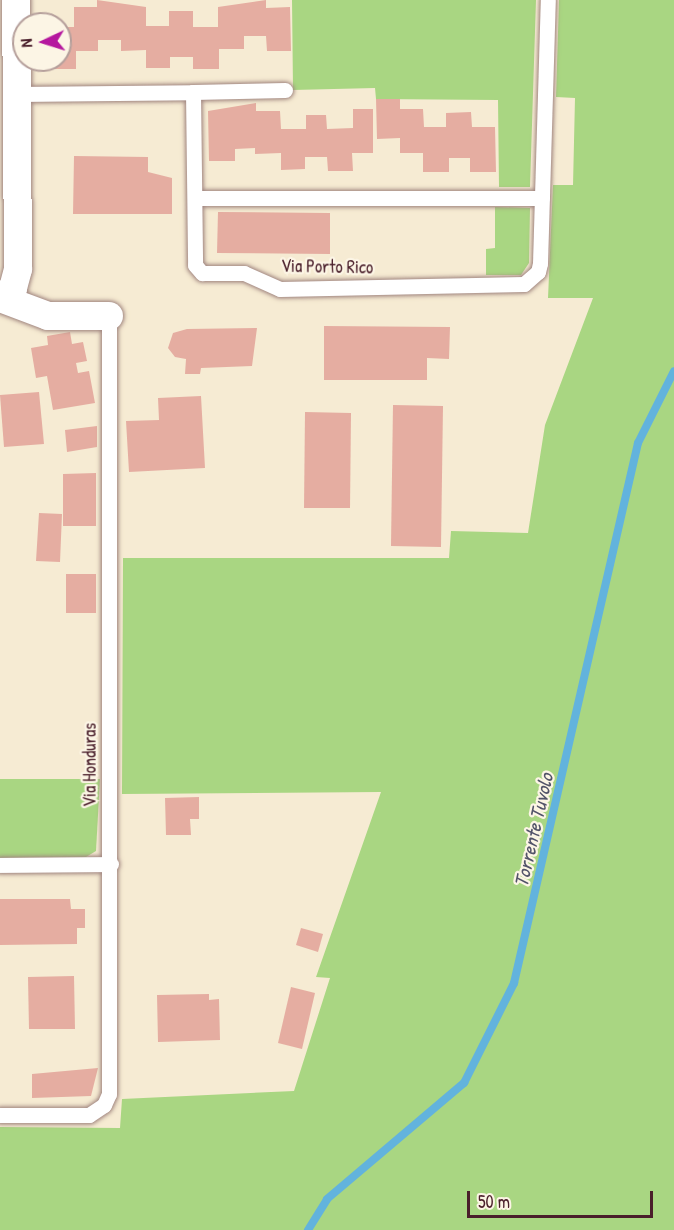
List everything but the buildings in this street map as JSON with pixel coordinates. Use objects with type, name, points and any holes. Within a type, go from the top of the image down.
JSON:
[{"type":"street","points":[[16,0],[18,269],[13,288],[1,298],[48,316],[109,316]]},
{"type":"street","points":[[18,269],[48,316]]},
{"type":"lane","name":"Via Porto Rico","points":[[193,92],[199,271],[244,273],[280,289],[524,284],[538,272],[548,0]]},
{"type":"lane","points":[[16,94],[285,90]]},
{"type":"lane","points":[[195,198],[542,198]]},
{"type":"lane","name":"Via Honduras","points":[[0,1115],[88,1115],[108,1100],[111,864],[109,316]]},
{"type":"lane","points":[[0,865],[111,864]]},
{"type":"green space","points":[[292,0],[536,0],[530,187],[499,187],[498,100],[376,99],[375,88],[293,90]]},
{"type":"green space","points":[[559,0],[674,0],[674,1230],[0,1230],[0,1127],[120,1128],[122,1099],[294,1091],[330,978],[316,977],[381,792],[122,794],[123,558],[449,558],[451,531],[528,533],[545,425],[593,298],[548,298],[553,185],[573,185],[575,98],[556,97]]},
{"type":"green space","points":[[495,207],[530,208],[529,263],[521,275],[486,275],[486,249],[495,248]]},
{"type":"green space","points":[[0,779],[100,779],[96,851],[86,857],[0,858]]},
{"type":"waterway","name":"Torrente Tuvolo","points":[[308,1230],[327,1199],[464,1083],[514,983],[638,443],[674,371]]}]
